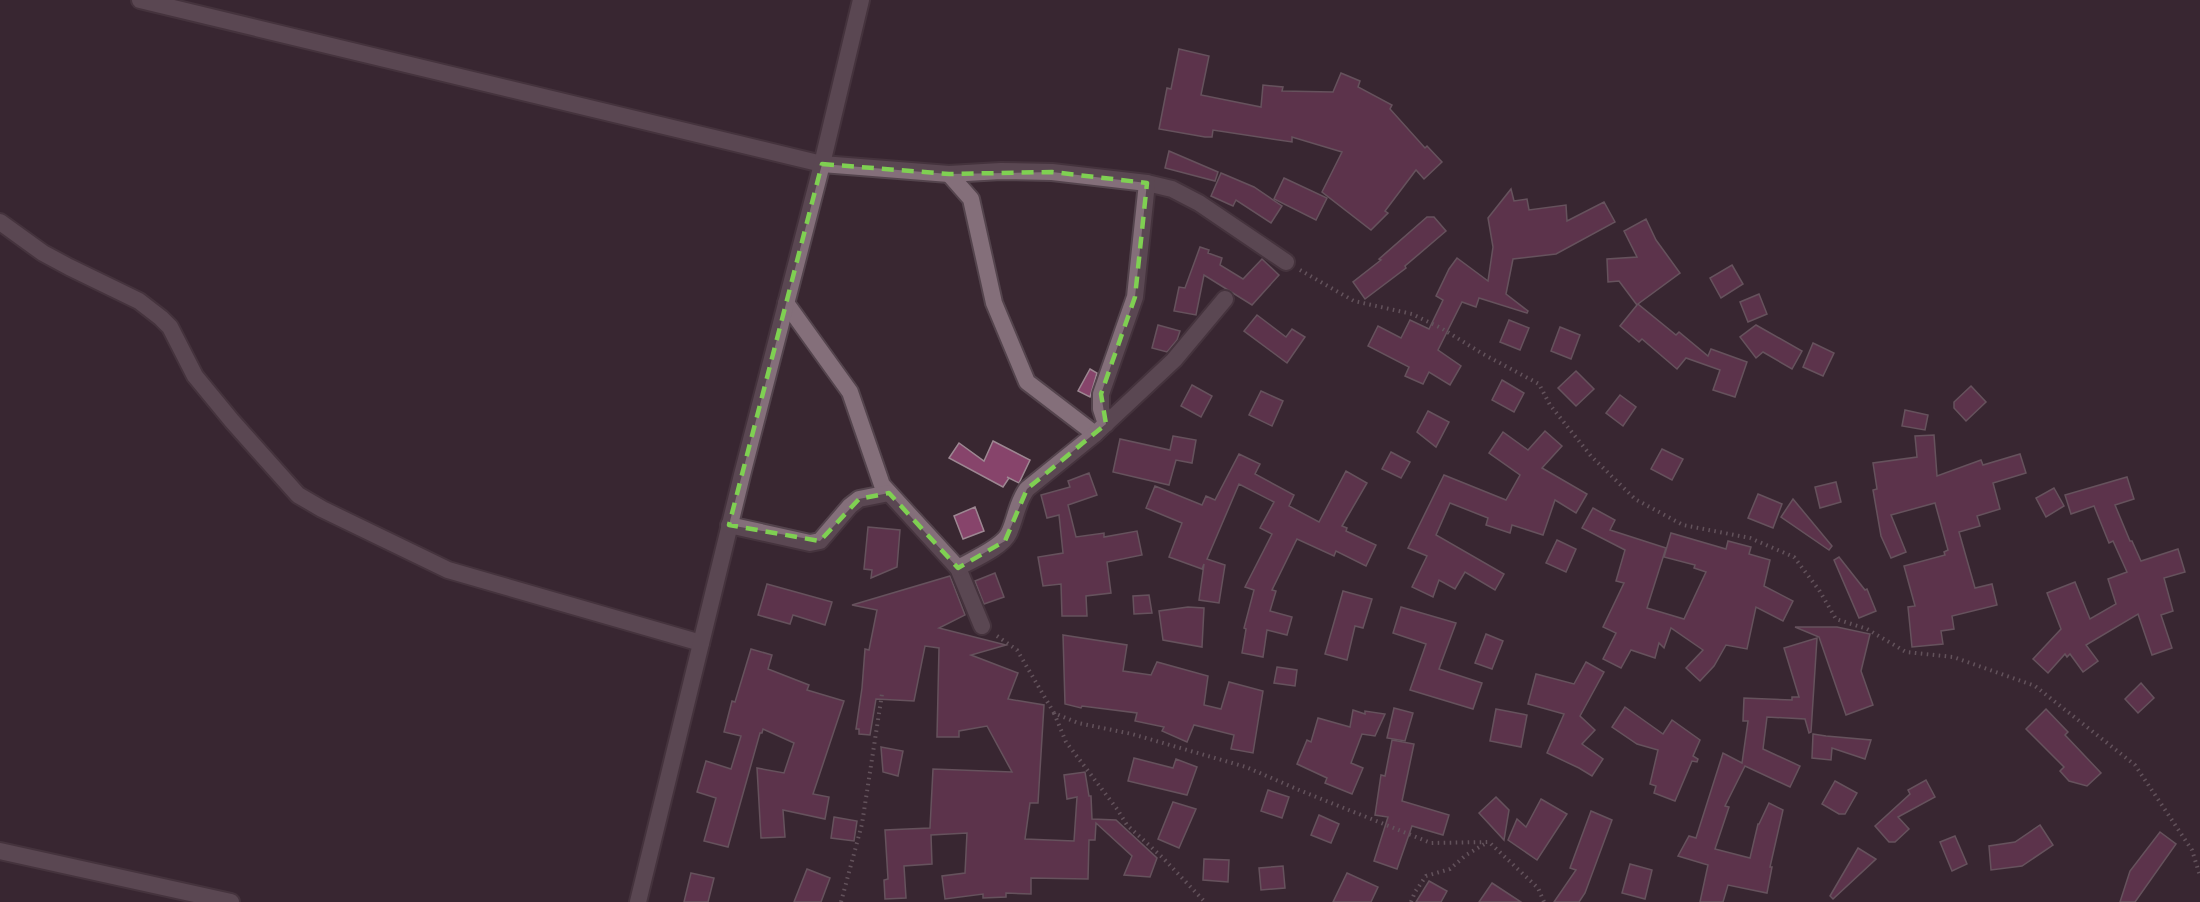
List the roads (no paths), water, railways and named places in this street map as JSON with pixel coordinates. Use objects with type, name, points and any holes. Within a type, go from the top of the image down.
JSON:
[{"type":"street","points":[[140,0],[822,164],[949,174],[1001,171],[1052,172],[1147,183],[1172,189],[1199,203],[1286,262]]},
{"type":"street","points":[[638,902],[729,525],[822,164],[861,0]]},
{"type":"street","points":[[949,174],[971,199],[994,303],[1027,382],[1101,430]]},
{"type":"street","points":[[1101,430],[1101,394],[1135,297],[1147,183]]},
{"type":"street","points":[[0,222],[43,252],[139,301],[161,318],[170,327],[195,376],[298,495],[448,570],[701,643]]},
{"type":"street","points":[[958,568],[1005,541],[1021,497],[1028,489],[1101,430],[1174,360],[1226,299]]},
{"type":"street","points":[[786,303],[850,392],[879,477],[889,493],[958,568],[982,626]]},
{"type":"street","points":[[729,525],[810,543],[820,542],[850,506],[859,499],[889,493]]},
{"type":"street","points":[[0,851],[231,902]]}]
